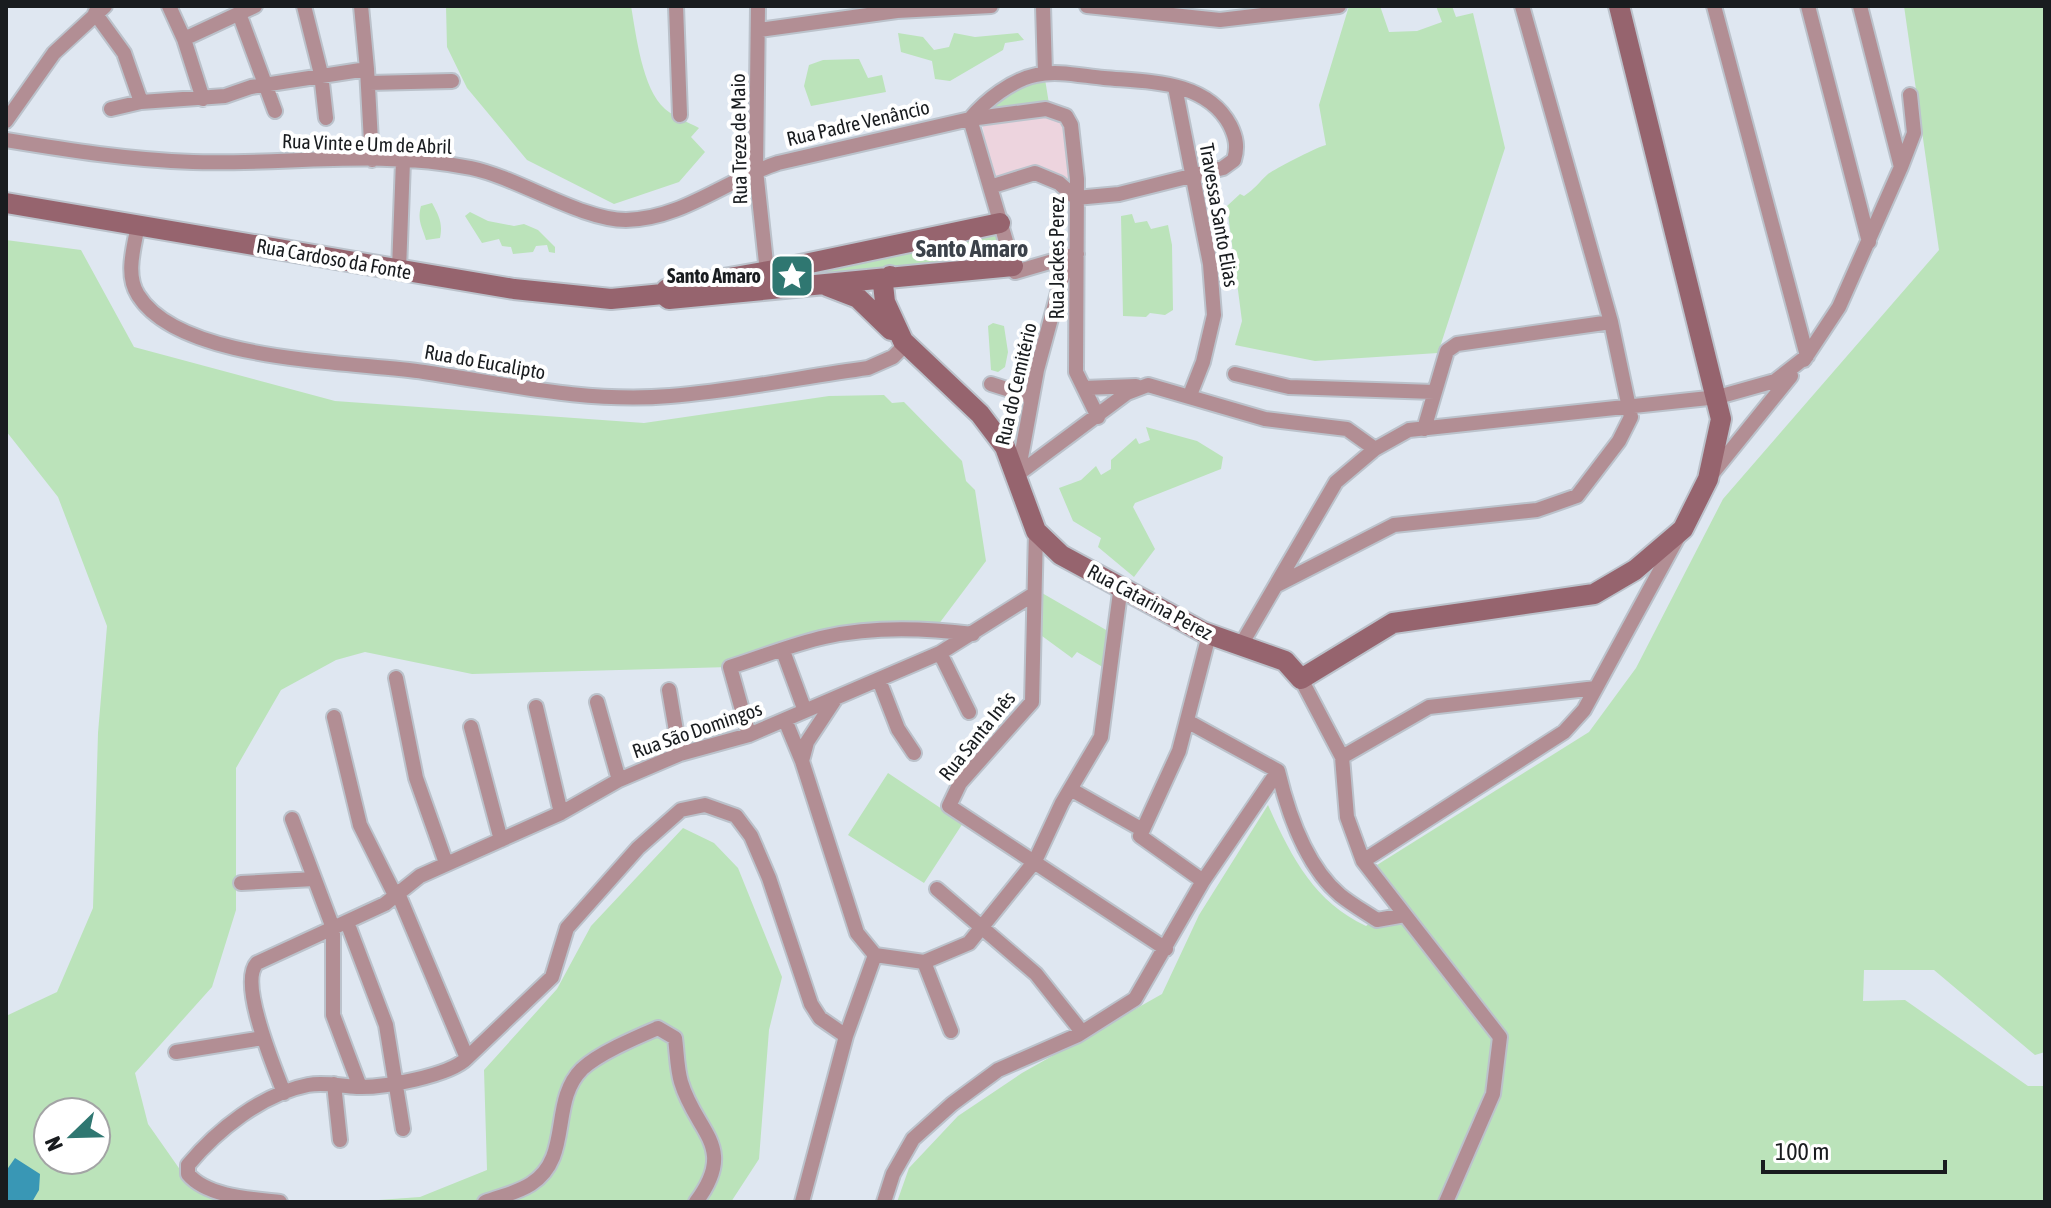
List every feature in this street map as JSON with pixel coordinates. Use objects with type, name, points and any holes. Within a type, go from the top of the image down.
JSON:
[{"type":"street","points":[[169,6],[184,39],[203,99]]},
{"type":"street","points":[[184,39],[240,16],[255,6]]},
{"type":"street","points":[[304,6],[321,74],[326,118]]},
{"type":"street","points":[[676,6],[680,115]]},
{"type":"street","name":"Rua Treze de Maio","points":[[758,6],[756,170],[768,280]]},
{"type":"street","points":[[759,30],[897,11],[991,6]]},
{"type":"street","points":[[1043,6],[1045,73]]},
{"type":"street","points":[[1087,6],[1220,20],[1339,6]]},
{"type":"street","points":[[1276,585],[1394,525],[1537,510],[1577,496],[1619,441],[1631,417],[1611,322],[1522,6]]},
{"type":"street","points":[[1619,6],[1718,397],[1721,419],[1708,479]]},
{"type":"street","points":[[1714,6],[1807,356]]},
{"type":"street","points":[[1808,6],[1869,242]]},
{"type":"street","points":[[1860,6],[1901,167]]},
{"type":"street","points":[[363,8],[372,160]]},
{"type":"street","points":[[6,121],[44,64],[100,10],[124,53],[141,102]]},
{"type":"street","points":[[240,16],[275,111]]},
{"type":"street","name":"Rua Padre Venâncio","points":[[970,119],[979,108],[1024,79],[1045,73],[1175,87],[1209,99],[1227,119],[1236,139],[1234,160],[1223,168],[1193,177]]},
{"type":"street","points":[[111,109],[141,102],[203,99],[321,74],[452,81]]},
{"type":"street","name":"Travessa Santo Elias","points":[[1175,87],[1210,264],[1214,315],[1203,362],[1190,395]]},
{"type":"street","points":[[1363,861],[1564,732],[1584,710],[1708,479],[1807,356],[1839,307],[1914,133],[1910,95]]},
{"type":"street","name":"Rua Padre Venâncio","points":[[756,170],[970,119],[1046,109]]},
{"type":"street","name":"Rua Jackes Perez","points":[[1046,109],[1066,116],[1071,125],[1076,198],[1073,255],[1076,372],[1098,417]]},
{"type":"street","points":[[970,119],[1013,266]]},
{"type":"street","name":"Rua Vinte e Um de Abril","points":[[6,140],[78,151],[192,162],[372,160],[471,168],[592,214],[628,220],[690,205],[756,170]]},
{"type":"street","points":[[399,270],[403,161]]},
{"type":"street","points":[[990,187],[1035,173],[1059,183],[1076,198],[1119,194],[1193,177]]},
{"type":"street","name":"Rua Cardoso da Fonte","points":[[6,203],[562,296],[611,299],[663,294],[664,289],[768,280],[1000,223]]},
{"type":"street","name":"Rua do Eucalipto","points":[[138,225],[131,272],[137,295],[149,309],[186,331],[262,355],[421,371],[555,395],[669,396],[868,368],[893,357],[904,343]]},
{"type":"street","name":"Rua Cardoso da Fonte","points":[[768,280],[815,284],[1013,266],[1015,272],[1073,255]]},
{"type":"street","name":"Rua do Cemitério","points":[[1017,475],[1032,397],[1073,255]]},
{"type":"street","name":"Rua Catarina Perez","points":[[890,276],[883,284],[883,296],[904,343],[980,414],[1005,447],[1036,531],[1061,555],[1209,635],[1285,661],[1301,679],[1342,757],[1347,817],[1363,861],[1500,1037],[1493,1094],[1446,1202]]},
{"type":"street","points":[[815,284],[841,289],[858,298],[904,343]]},
{"type":"street","points":[[1424,429],[1447,351],[1457,344],[1611,322]]},
{"type":"street","points":[[1241,645],[1336,482],[1375,449],[1409,430],[1718,397],[1775,381],[1807,356]]},
{"type":"street","points":[[1235,374],[1289,387],[1434,392]]},
{"type":"street","points":[[991,384],[1032,397]]},
{"type":"street","points":[[1017,475],[1137,386]]},
{"type":"street","points":[[1084,388],[1137,386],[1190,395],[1265,419],[1347,429],[1375,449]]},
{"type":"street","points":[[1301,679],[1393,623],[1594,594],[1635,570],[1683,529]]},
{"type":"street","name":"Rua Santa Inês","points":[[1035,861],[949,806],[960,783],[1032,702],[1036,531]]},
{"type":"street","points":[[785,720],[802,761],[857,933],[875,955],[924,962],[969,943],[984,928],[1035,861],[1101,737],[1121,585]]},
{"type":"street","name":"Rua São Domingos","points":[[263,1038],[251,978],[253,967],[385,904],[395,892],[446,863],[561,813],[619,780],[680,754],[749,735],[940,653],[1034,594]]},
{"type":"street","points":[[749,735],[730,667],[824,637],[859,632],[935,629],[973,634]]},
{"type":"street","points":[[1203,881],[1140,836],[1179,751],[1209,635]]},
{"type":"street","points":[[783,651],[805,711]]},
{"type":"street","points":[[940,653],[969,712]]},
{"type":"street","points":[[396,678],[416,778],[446,863]]},
{"type":"street","points":[[879,680],[898,729],[914,753]]},
{"type":"street","points":[[1342,757],[1429,707],[1596,688]]},
{"type":"street","points":[[669,690],[680,754]]},
{"type":"street","points":[[802,761],[807,742],[836,698]]},
{"type":"street","points":[[597,702],[619,780]]},
{"type":"street","points":[[536,707],[561,813]]},
{"type":"street","points":[[334,717],[360,825],[395,892],[467,1058]]},
{"type":"street","points":[[1187,721],[1278,771],[1308,853],[1338,893],[1377,920],[1405,915]]},
{"type":"street","points":[[471,727],[501,840]]},
{"type":"street","points":[[884,1202],[893,1174],[913,1139],[952,1104],[998,1070],[1082,1032],[1135,999],[1203,881],[1278,771]]},
{"type":"street","points":[[1072,790],[1141,829]]},
{"type":"street","points":[[280,1202],[225,1193],[194,1180],[187,1170],[219,1134],[284,1093],[304,1086],[334,1084],[360,1087],[395,1082],[442,1073],[467,1058],[552,977],[567,928],[638,848],[681,810],[705,805],[736,816],[751,836],[769,878],[811,1004],[820,1018],[846,1036]]},
{"type":"street","points":[[292,819],[314,879],[340,925],[386,1025],[403,1129]]},
{"type":"street","points":[[1035,861],[1166,949]]},
{"type":"street","points":[[241,883],[314,879]]},
{"type":"street","points":[[937,889],[1036,974],[1082,1032]]},
{"type":"street","points":[[340,925],[333,1015],[360,1087]]},
{"type":"street","points":[[802,1202],[846,1036],[875,955]]},
{"type":"street","points":[[924,962],[951,1031]]},
{"type":"street","points":[[485,1202],[530,1185],[548,1169],[556,1155],[561,1119],[570,1089],[582,1069],[658,1028],[675,1038],[682,1084],[715,1151],[712,1181],[696,1202]]},
{"type":"street","points":[[176,1052],[263,1038],[284,1093]]},
{"type":"street","points":[[334,1084],[340,1140]]},
{"type":"shaded area","points":[[1047,112],[1064,118],[1073,176],[1066,179],[1044,167],[1035,167],[992,180],[982,123]]},
{"type":"green space","points":[[446,6],[631,6],[645,75],[657,100],[677,117],[699,128],[691,137],[705,152],[679,182],[614,204],[527,160],[467,88],[447,47]]},
{"type":"green space","points":[[1349,6],[1380,6],[1389,32],[1417,31],[1442,22],[1436,6],[1452,6],[1456,17],[1473,13],[1505,148],[1438,353],[1315,361],[1235,345],[1242,321],[1227,206],[1240,194],[1244,196],[1248,193],[1268,174],[1326,145],[1319,105]]},
{"type":"green space","points":[[1904,6],[2045,6],[2045,1052],[2035,1055],[1934,970],[1864,970],[1863,1001],[1905,1000],[2028,1086],[2045,1086],[2045,1202],[897,1202],[909,1168],[958,1116],[1022,1073],[1162,994],[1199,915],[1268,805],[1295,859],[1318,890],[1348,916],[1366,926],[1402,898],[1377,865],[1589,732],[1636,668],[1723,499],[1939,250]]},
{"type":"green space","points":[[898,33],[923,37],[934,50],[949,47],[954,33],[975,37],[1018,33],[1024,40],[1005,43],[1003,50],[950,81],[935,79],[932,61],[901,52]]},
{"type":"green space","points":[[859,59],[868,78],[882,75],[886,92],[811,106],[804,86],[809,65],[823,60]]},
{"type":"green space","points":[[1045,79],[1049,104],[980,114],[982,109],[1025,83]]},
{"type":"green space","points":[[432,203],[440,220],[440,238],[426,240],[420,223],[420,211],[421,206]]},
{"type":"green space","points":[[470,212],[488,221],[514,226],[524,224],[538,230],[555,247],[555,253],[549,252],[547,245],[536,246],[533,252],[513,254],[511,247],[502,246],[499,239],[482,243],[465,216]]},
{"type":"green space","points":[[1132,214],[1135,223],[1147,221],[1151,229],[1168,225],[1172,245],[1173,310],[1165,315],[1123,316],[1121,216]]},
{"type":"green space","points":[[997,231],[1004,259],[788,282],[786,274]]},
{"type":"green space","points":[[6,240],[81,250],[134,347],[335,401],[644,423],[829,396],[884,395],[892,403],[904,402],[962,461],[966,481],[975,490],[986,561],[935,629],[859,632],[730,667],[472,674],[365,652],[336,660],[281,690],[236,768],[236,910],[212,987],[135,1073],[148,1124],[188,1181],[275,1202],[6,1202],[6,1016],[57,992],[93,908],[98,733],[107,626],[58,497],[6,431]]},
{"type":"green space","points":[[993,323],[1004,326],[1008,352],[1005,367],[998,372],[991,370],[988,326]]},
{"type":"green space","points":[[1146,427],[1197,441],[1223,457],[1221,469],[1135,503],[1133,507],[1155,549],[1134,577],[1098,547],[1101,538],[1073,521],[1059,488],[1081,480],[1096,466],[1101,475],[1111,469],[1111,460],[1136,438],[1139,444],[1150,440]]},
{"type":"green space","points":[[1042,593],[1120,638],[1106,669],[1077,652],[1072,658],[1042,636]]},
{"type":"green space","points":[[888,773],[963,823],[924,883],[848,835]]},
{"type":"green space","points":[[683,828],[714,843],[738,868],[782,977],[769,1030],[759,1159],[731,1202],[351,1202],[420,1197],[487,1170],[484,1070],[557,989],[591,926]]},
{"type":"water","points":[[15,1158],[32,1169],[32,1176],[40,1176],[39,1190],[32,1202],[6,1202],[6,1171]]},
{"type":"place","name":"Santo Amaro","points":[[792,276]]},
{"type":"district","name":"Santo Amaro","points":[[972,249]]}]
